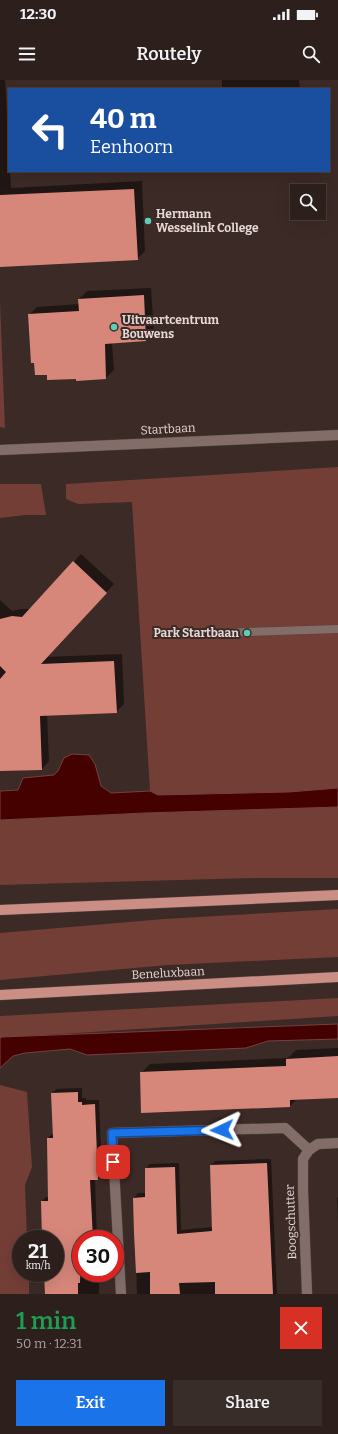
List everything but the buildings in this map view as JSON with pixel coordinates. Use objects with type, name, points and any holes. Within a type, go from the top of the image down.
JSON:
[{"type":"main road","points":[[0,910],[338,895]]},
{"type":"main road","name":"Beneluxbaan","points":[[0,995],[338,977]]},
{"type":"street","name":"Startbaan","points":[[0,450],[338,435]]},
{"type":"street","points":[[121,1294],[112,1133],[285,1128],[309,1150],[318,1144],[338,1143]]},
{"type":"street","name":"Boogschutter","points":[[307,1294],[302,1191],[303,1159],[309,1150]]},
{"type":"lane","points":[[220,633],[338,629]]},
{"type":"shaded area","points":[[0,302],[5,428],[0,427]]},
{"type":"shaded area","name":"Park Startbaan","points":[[338,467],[338,788],[289,792],[158,795],[150,791],[132,502],[78,504],[66,499],[66,484]]},
{"type":"shaded area","points":[[0,484],[41,484],[46,515],[25,515],[0,518]]},
{"type":"shaded area","points":[[72,754],[89,755],[95,764],[101,786],[111,793],[150,791],[158,795],[289,792],[338,788],[338,807],[145,813],[0,820],[0,791],[18,790],[23,778],[54,775],[58,771],[64,758]]},
{"type":"shaded area","points":[[338,807],[338,878],[252,878],[0,885],[0,820],[145,813]]},
{"type":"shaded area","points":[[338,909],[338,957],[168,965],[0,980],[0,933],[164,919]]},
{"type":"shaded area","points":[[338,998],[338,1016],[0,1038],[0,1016]]},
{"type":"shaded area","points":[[338,1024],[338,1039],[268,1041],[246,1048],[87,1055],[70,1049],[25,1053],[13,1056],[0,1068],[0,1038],[2,1037]]},
{"type":"shaded area","points":[[0,1085],[27,1092],[32,1167],[25,1185],[27,1230],[12,1230],[12,1282],[29,1282],[29,1294],[0,1294]]},
{"type":"place","name":"Hermann Wesselink College","points":[[148,221]]},
{"type":"place","name":"Uitvaartcentrum Bouwens","points":[[114,327]]},
{"type":"place","name":"Park Startbaan","points":[[247,633]]},
{"type":"route","points":[[113,1162],[112,1133],[222,1130]]}]
